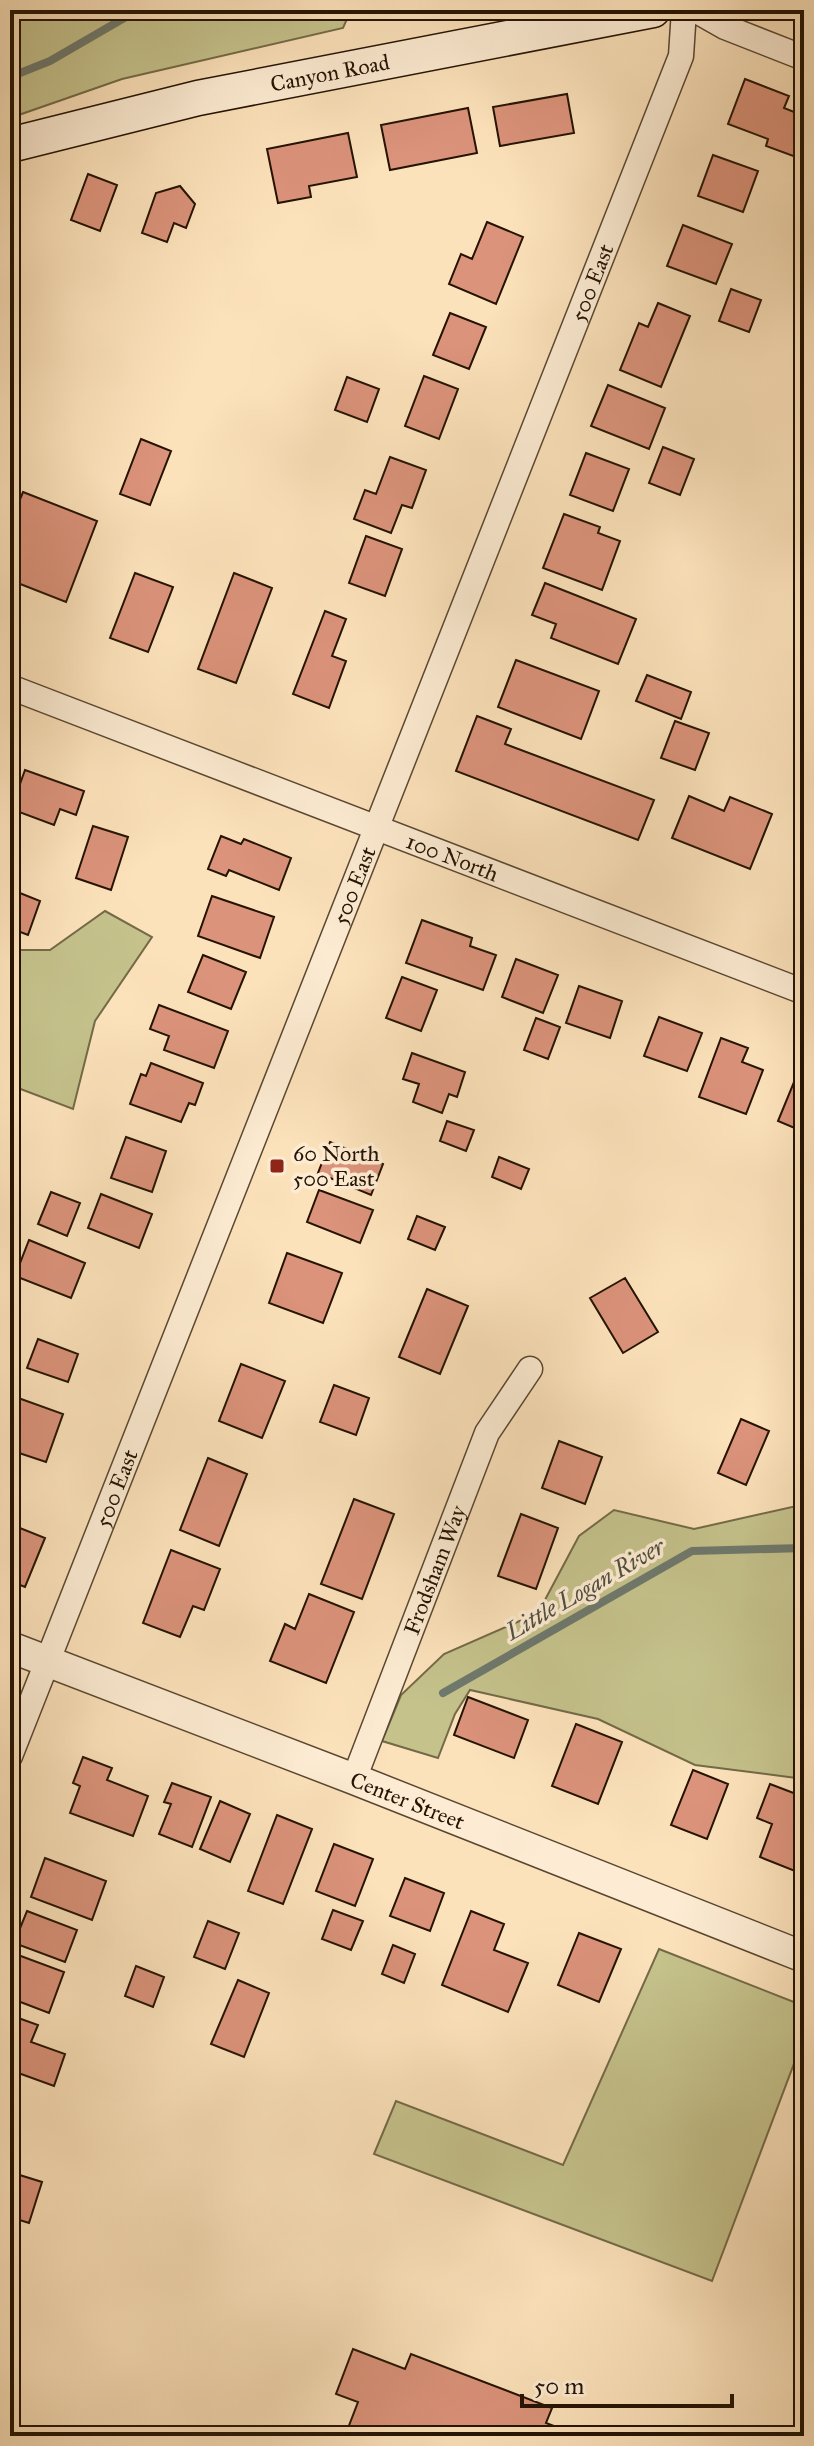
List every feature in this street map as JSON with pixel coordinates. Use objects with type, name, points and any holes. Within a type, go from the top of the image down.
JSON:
[{"type":"main road","name":"Canyon Road","points":[[10,145],[198,98],[653,10]]},
{"type":"street","name":"500 East","points":[[10,1756],[681,56],[684,10]]},
{"type":"street","points":[[695,10],[725,27],[804,58]]},
{"type":"street","name":"100 North","points":[[10,687],[804,992]]},
{"type":"street","name":"Frodsham Way","points":[[354,1779],[487,1433],[530,1369]]},
{"type":"street","name":"Center Street","points":[[10,1647],[804,1957]]},
{"type":"shaded area","points":[[10,10],[351,10],[343,28],[122,79],[10,118]]},
{"type":"shaded area","points":[[105,911],[152,937],[95,1021],[73,1109],[10,1085],[10,950],[50,950]]},
{"type":"shaded area","points":[[804,1506],[804,1779],[695,1765],[598,1719],[470,1690],[455,1714],[438,1758],[382,1741],[401,1695],[444,1654],[538,1613],[579,1536],[614,1510],[694,1529]]},
{"type":"shaded area","points":[[659,1949],[804,2006],[804,2037],[712,2281],[374,2154],[396,2101],[563,2165]]},
{"type":"building","points":[[745,79],[789,96],[784,108],[804,116],[804,136],[796,157],[766,146],[768,139],[728,124]]},
{"type":"building","points":[[567,94],[574,133],[500,146],[493,107]]},
{"type":"building","points":[[468,108],[477,153],[390,170],[381,125]]},
{"type":"building","points":[[348,133],[357,177],[309,186],[311,197],[278,203],[267,149]]},
{"type":"building","points":[[713,155],[758,171],[743,212],[698,196]]},
{"type":"building","points":[[88,174],[117,185],[100,231],[71,220]]},
{"type":"building","points":[[180,186],[195,204],[186,228],[174,223],[167,242],[142,233],[156,193]]},
{"type":"building","points":[[487,222],[523,237],[496,304],[449,284],[461,254],[472,259]]},
{"type":"building","points":[[683,225],[732,244],[716,284],[667,266]]},
{"type":"building","points":[[731,289],[761,300],[749,332],[719,321]]},
{"type":"building","points":[[658,303],[690,316],[661,387],[620,370],[639,323],[648,327]]},
{"type":"building","points":[[450,313],[486,327],[469,369],[433,355]]},
{"type":"building","points":[[424,376],[458,389],[439,439],[405,426]]},
{"type":"building","points":[[347,377],[379,389],[367,422],[335,410]]},
{"type":"building","points":[[608,385],[665,408],[649,449],[591,426]]},
{"type":"building","points":[[141,439],[171,451],[150,505],[120,494]]},
{"type":"building","points":[[663,447],[694,459],[680,495],[649,483]]},
{"type":"building","points":[[586,453],[629,469],[613,511],[570,495]]},
{"type":"building","points":[[390,457],[426,470],[412,508],[402,505],[391,533],[354,519],[365,490],[376,494]]},
{"type":"building","points":[[23,492],[97,521],[66,602],[10,580],[10,524]]},
{"type":"building","points":[[564,514],[600,527],[598,533],[620,541],[602,590],[543,568]]},
{"type":"building","points":[[366,536],[402,549],[385,596],[349,583]]},
{"type":"building","points":[[135,573],[173,587],[148,652],[110,638]]},
{"type":"building","points":[[234,573],[272,588],[236,683],[198,669]]},
{"type":"building","points":[[545,583],[636,619],[618,664],[551,638],[556,624],[532,615]]},
{"type":"building","points":[[325,611],[346,619],[332,656],[346,661],[329,708],[293,694]]},
{"type":"building","points":[[516,660],[599,691],[581,739],[498,707]]},
{"type":"building","points":[[647,675],[691,692],[681,719],[636,701]]},
{"type":"building","points":[[477,716],[511,729],[505,744],[654,800],[638,840],[456,771]]},
{"type":"building","points":[[675,721],[709,733],[695,770],[661,758]]},
{"type":"building","points":[[25,770],[84,791],[76,815],[60,809],[54,825],[11,809]]},
{"type":"building","points":[[689,796],[724,811],[730,797],[772,814],[750,869],[672,838]]},
{"type":"building","points":[[93,826],[128,837],[111,890],[76,878]]},
{"type":"building","points":[[221,836],[241,844],[244,839],[291,858],[279,890],[229,870],[226,876],[208,869]]},
{"type":"building","points":[[804,856],[804,884],[795,881]]},
{"type":"building","points":[[10,889],[40,901],[28,935],[10,928]]},
{"type":"building","points":[[212,896],[274,917],[260,958],[198,936]]},
{"type":"building","points":[[422,920],[472,938],[470,946],[496,955],[483,990],[406,963]]},
{"type":"building","points":[[203,955],[246,972],[231,1009],[188,992]]},
{"type":"building","points":[[516,959],[558,975],[543,1013],[502,997]]},
{"type":"building","points":[[402,977],[437,990],[421,1031],[386,1018]]},
{"type":"building","points":[[579,986],[622,1001],[610,1038],[566,1023]]},
{"type":"building","points":[[159,1005],[228,1031],[214,1068],[164,1050],[169,1036],[150,1029]]},
{"type":"building","points":[[659,1017],[702,1033],[687,1071],[644,1056]]},
{"type":"building","points":[[536,1018],[560,1027],[548,1059],[524,1050]]},
{"type":"building","points":[[721,1038],[748,1048],[742,1062],[763,1070],[746,1114],[699,1097]]},
{"type":"building","points":[[412,1053],[465,1072],[457,1097],[449,1094],[442,1113],[413,1102],[419,1084],[403,1079]]},
{"type":"building","points":[[151,1063],[203,1083],[195,1105],[189,1103],[181,1122],[130,1104],[141,1074],[146,1076]]},
{"type":"building","points":[[794,1082],[804,1086],[804,1132],[778,1121]]},
{"type":"building","points":[[447,1121],[474,1130],[466,1151],[440,1141]]},
{"type":"building","points":[[126,1137],[166,1151],[152,1192],[111,1178]]},
{"type":"building","points":[[330,1142],[383,1164],[371,1195],[318,1173]]},
{"type":"building","points":[[499,1157],[529,1169],[521,1189],[492,1177]]},
{"type":"building","points":[[319,1190],[373,1210],[360,1243],[307,1222]]},
{"type":"building","points":[[51,1192],[80,1203],[67,1236],[38,1224]]},
{"type":"building","points":[[101,1194],[152,1214],[139,1248],[88,1228]]},
{"type":"building","points":[[417,1216],[445,1227],[435,1250],[408,1239]]},
{"type":"building","points":[[29,1240],[85,1263],[71,1298],[15,1276]]},
{"type":"building","points":[[287,1253],[342,1273],[323,1323],[269,1303]]},
{"type":"building","points":[[625,1278],[658,1332],[623,1353],[590,1298]]},
{"type":"building","points":[[427,1289],[468,1306],[440,1374],[399,1357]]},
{"type":"building","points":[[38,1339],[78,1354],[68,1382],[27,1368]]},
{"type":"building","points":[[241,1364],[285,1381],[262,1438],[219,1421]]},
{"type":"building","points":[[334,1385],[369,1398],[356,1435],[320,1422]]},
{"type":"building","points":[[10,1395],[63,1414],[46,1462],[10,1450]]},
{"type":"building","points":[[741,1419],[769,1431],[746,1485],[718,1473]]},
{"type":"building","points":[[559,1441],[602,1457],[585,1504],[542,1488]]},
{"type":"building","points":[[208,1458],[247,1474],[219,1546],[180,1530]]},
{"type":"building","points":[[354,1499],[394,1514],[362,1599],[321,1584]]},
{"type":"building","points":[[521,1514],[558,1528],[536,1589],[498,1576]]},
{"type":"building","points":[[10,1524],[45,1538],[25,1587],[10,1581]]},
{"type":"building","points":[[171,1550],[220,1569],[204,1610],[193,1606],[180,1637],[143,1623]]},
{"type":"building","points":[[309,1594],[354,1612],[326,1683],[270,1661],[285,1624],[295,1629]]},
{"type":"building","points":[[468,1697],[528,1720],[514,1758],[454,1735]]},
{"type":"building","points":[[576,1724],[622,1742],[598,1804],[552,1786]]},
{"type":"building","points":[[83,1757],[112,1768],[107,1780],[148,1796],[133,1836],[70,1813],[80,1786],[73,1783]]},
{"type":"building","points":[[693,1770],[728,1784],[707,1839],[671,1825]]},
{"type":"building","points":[[172,1783],[211,1797],[192,1847],[159,1834],[171,1804],[164,1802]]},
{"type":"building","points":[[770,1784],[804,1797],[804,1863],[800,1873],[760,1857],[772,1824],[757,1818]]},
{"type":"building","points":[[220,1801],[250,1814],[230,1862],[200,1849]]},
{"type":"building","points":[[277,1815],[312,1829],[283,1904],[248,1891]]},
{"type":"building","points":[[334,1844],[373,1859],[355,1906],[316,1891]]},
{"type":"building","points":[[45,1858],[106,1881],[92,1920],[31,1897]]},
{"type":"building","points":[[405,1878],[444,1893],[430,1931],[390,1916]]},
{"type":"building","points":[[333,1910],[363,1921],[351,1950],[322,1939]]},
{"type":"building","points":[[27,1911],[77,1930],[65,1962],[14,1943]]},
{"type":"building","points":[[471,1911],[504,1924],[494,1950],[528,1963],[508,2012],[442,1985]]},
{"type":"building","points":[[208,1921],[239,1933],[225,1969],[194,1957]]},
{"type":"building","points":[[579,1933],[621,1949],[599,2002],[558,1985]]},
{"type":"building","points":[[393,1945],[415,1954],[404,1983],[382,1974]]},
{"type":"building","points":[[10,1952],[64,1972],[49,2013],[10,1998]]},
{"type":"building","points":[[136,1966],[164,1977],[153,2007],[125,1996]]},
{"type":"building","points":[[238,1980],[269,1993],[244,2057],[211,2044]]},
{"type":"building","points":[[10,2015],[38,2025],[31,2042],[65,2054],[54,2086],[10,2070]]},
{"type":"building","points":[[10,2172],[42,2182],[29,2223],[10,2217]]},
{"type":"building","points":[[353,2349],[405,2369],[411,2354],[552,2408],[546,2423],[580,2436],[345,2436],[358,2402],[336,2394]]},
{"type":"waterway","points":[[10,77],[50,61],[138,10]]},
{"type":"waterway","name":"Little Logan River","points":[[443,1693],[692,1551],[804,1548]]},
{"type":"place","name":"60 North 500 East","points":[[277,1166]]}]
